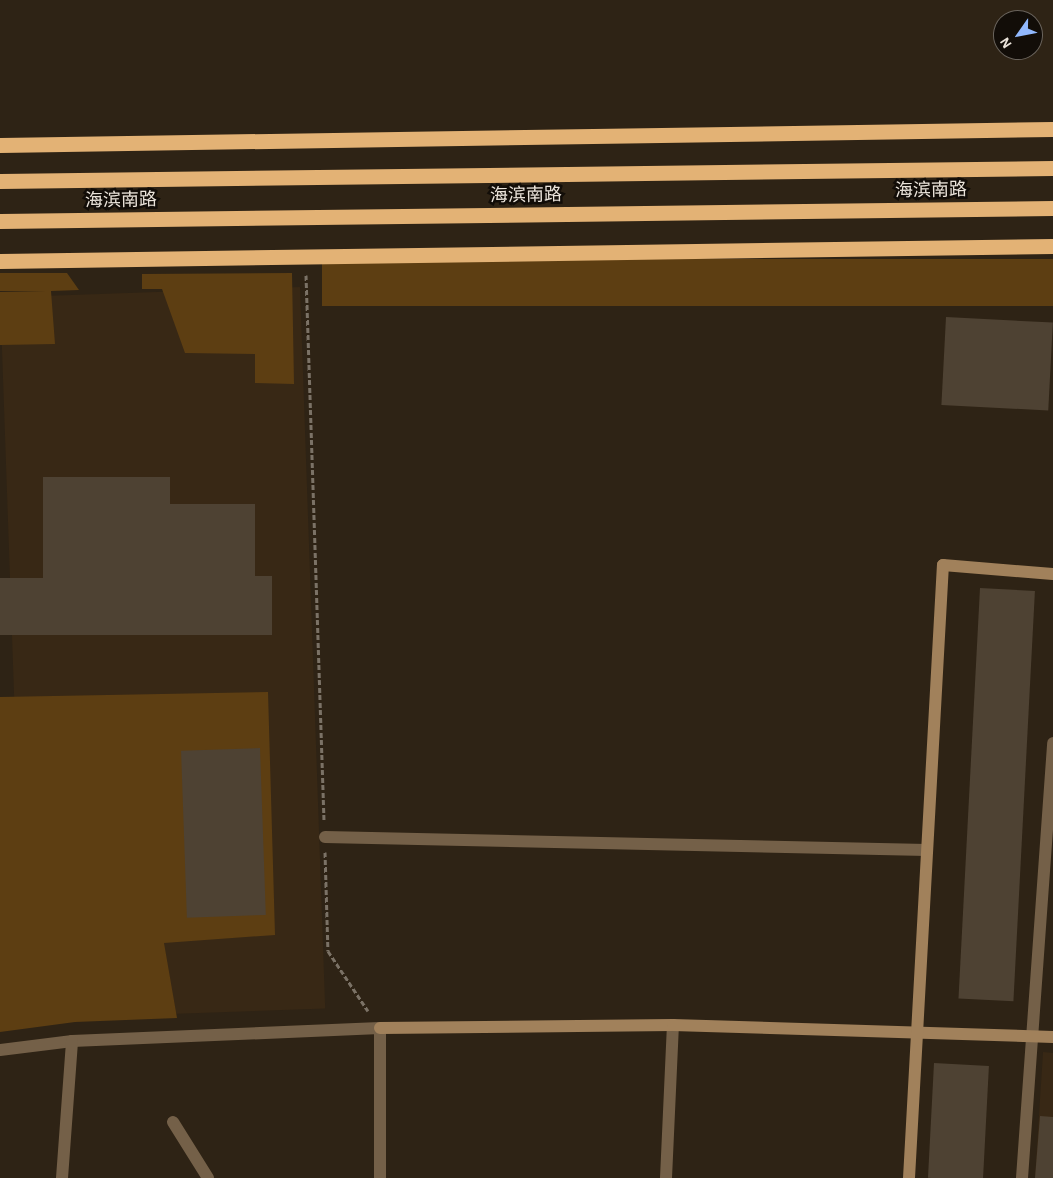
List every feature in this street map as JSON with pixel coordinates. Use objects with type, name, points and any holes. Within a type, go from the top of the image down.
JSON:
[{"type":"highway","points":[[0,145],[1053,129]]},
{"type":"highway","name":"海滨南路","points":[[0,181],[1053,168]]},
{"type":"highway","name":"海滨南路","points":[[0,221],[1053,208]]},
{"type":"highway","points":[[0,261],[1053,246]]},
{"type":"street","points":[[909,1178],[943,565],[1053,574]]},
{"type":"street","points":[[1022,1178],[1053,743]]},
{"type":"street","points":[[325,837],[927,850]]},
{"type":"street","points":[[0,1050],[72,1041],[380,1028],[673,1025],[1053,1037]]},
{"type":"street","points":[[666,1178],[673,1025]]},
{"type":"street","points":[[380,1028],[380,1178]]},
{"type":"street","points":[[62,1178],[72,1041]]},
{"type":"street","points":[[172,1122],[208,1178]]},
{"type":"path","points":[[305,258],[328,951],[380,1028]]},
{"type":"shaded area","points":[[322,259],[1053,259],[1053,306],[322,306]]},
{"type":"shaded area","points":[[0,273],[67,273],[79,290],[51,291],[55,344],[0,345],[0,292],[46,291],[0,291]]},
{"type":"shaded area","points":[[292,273],[294,384],[255,383],[255,354],[185,353],[162,289],[142,289],[142,274]]},
{"type":"shaded area","points":[[300,287],[325,1009],[25,1019],[0,297]]},
{"type":"shaded area","points":[[268,692],[275,935],[164,943],[177,1018],[75,1022],[0,1032],[0,697]]},
{"type":"shaded area","points":[[1043,1052],[1053,1053],[1053,1178],[1035,1178]]},
{"type":"building","points":[[946,317],[1053,323],[1048,410],[941,405]]},
{"type":"building","points":[[43,477],[170,477],[170,504],[255,504],[255,576],[272,576],[272,635],[0,635],[0,578],[43,578]]},
{"type":"building","points":[[980,588],[1035,591],[1013,1001],[958,998]]},
{"type":"building","points":[[260,748],[266,915],[187,918],[181,751]]},
{"type":"building","points":[[934,1063],[989,1066],[983,1178],[928,1178]]},
{"type":"building","points":[[1040,1116],[1053,1117],[1053,1178],[1035,1178]]}]
